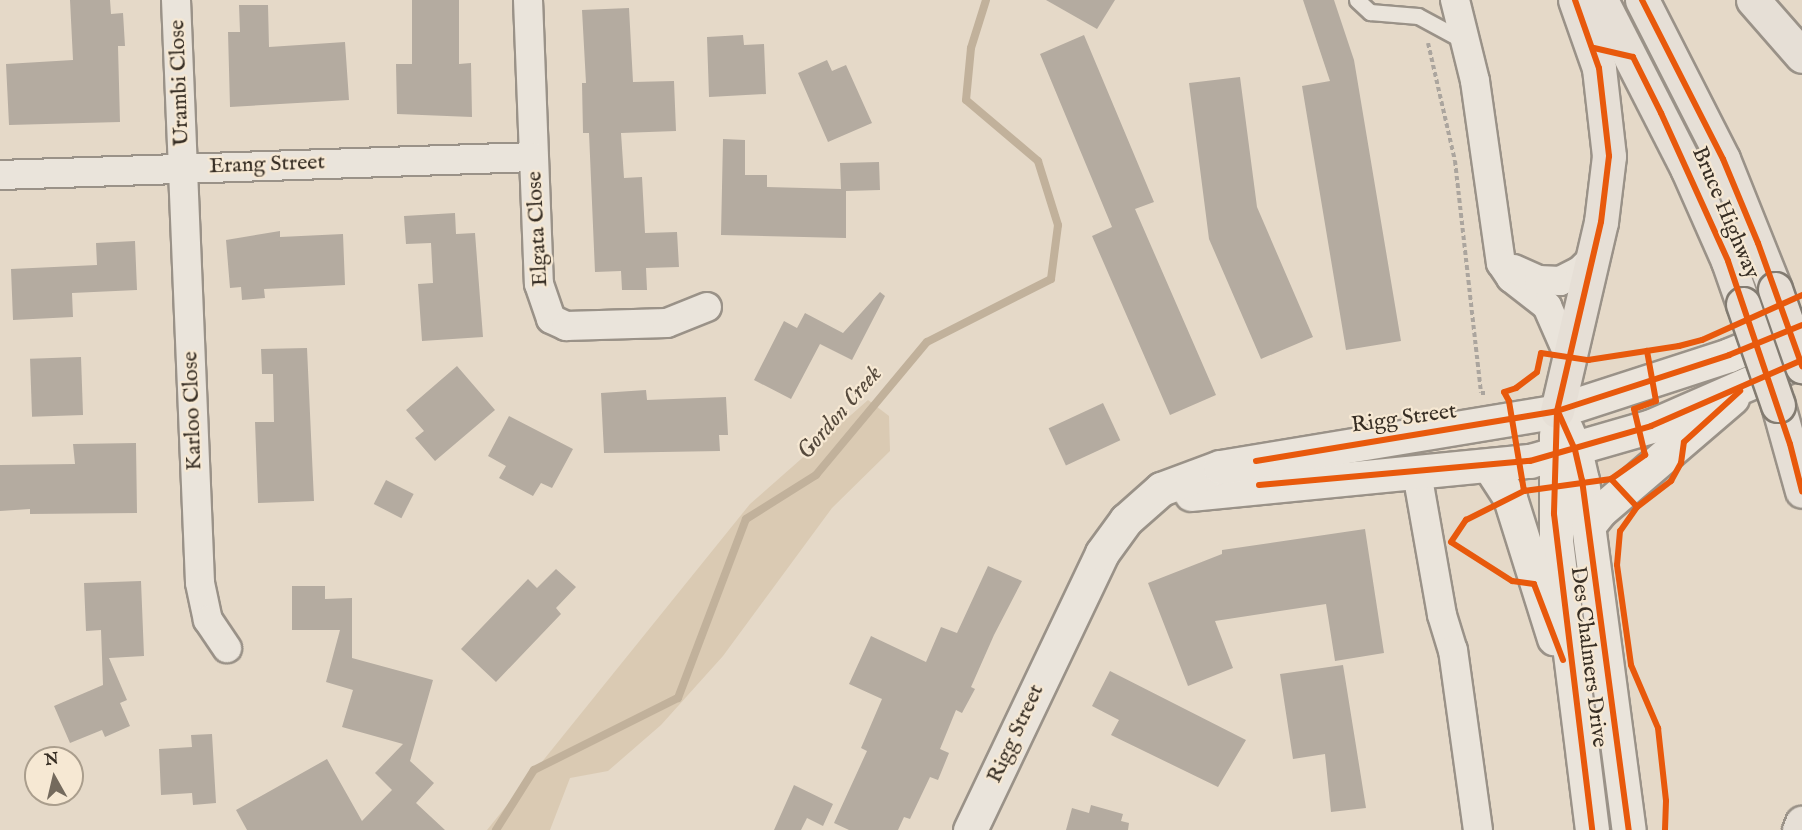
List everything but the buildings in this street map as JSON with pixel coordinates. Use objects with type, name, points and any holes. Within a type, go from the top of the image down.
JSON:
[{"type":"highway","points":[[1557,411],[1594,257],[1607,187],[1608,123],[1594,48],[1575,0]]},
{"type":"highway","name":"Bruce Highway","points":[[1601,0],[1662,113],[1728,261],[1778,405],[1802,490]]},
{"type":"highway","name":"Bruce Highway","points":[[1642,0],[1723,159],[1775,289],[1802,366]]},
{"type":"highway","points":[[1753,0],[1802,56]]},
{"type":"highway","points":[[1799,830],[1802,824]]},
{"type":"main road","name":"Rigg Street","points":[[1258,473],[1557,411],[1718,359],[1802,326]]},
{"type":"main road","name":"Rigg Street","points":[[970,830],[1102,553],[1133,514],[1156,492],[1178,480],[1258,473],[1417,473],[1490,467],[1565,452],[1651,426],[1802,360]]},
{"type":"main road","points":[[1588,526],[1600,511],[1696,432],[1747,384]]},
{"type":"main road","name":"Des Chalmers Drive","points":[[1557,411],[1565,452],[1588,526],[1629,830]]},
{"type":"main road","points":[[1417,473],[1426,456],[1478,427]]},
{"type":"main road","name":"Des Chalmers Drive","points":[[1565,452],[1556,541],[1571,680],[1592,830]]},
{"type":"main road","points":[[1490,467],[1507,491],[1538,595],[1571,680]]},
{"type":"street","name":"Urambi Close","points":[[176,0],[183,167]]},
{"type":"street","name":"Elgata Close","points":[[528,0],[539,284],[551,319],[566,326],[668,323],[707,307]]},
{"type":"street","points":[[1455,0],[1466,42],[1483,132],[1499,252],[1511,278],[1551,311],[1569,356]]},
{"type":"street","name":"Erang Street","points":[[0,175],[183,167],[533,157]]},
{"type":"street","name":"Karloo Close","points":[[183,167],[200,583],[207,620],[227,648]]},
{"type":"street","points":[[1499,252],[1519,272],[1548,282],[1569,278],[1594,257]]},
{"type":"street","points":[[1417,473],[1442,615],[1453,650],[1478,830]]},
{"type":"lane","points":[[1357,0],[1370,12],[1418,16],[1466,42]]},
{"type":"path","points":[[1418,16],[1443,98],[1455,160],[1481,393],[1492,392]]},
{"type":"shaded area","points":[[868,400],[889,416],[890,451],[832,508],[723,656],[661,725],[608,771],[570,778],[550,830],[487,830],[750,504]]},
{"type":"waterway","name":"Gordon Creek","points":[[496,830],[534,770],[678,698],[746,519],[816,475],[927,342],[1051,279],[1058,225],[1038,161],[966,100],[971,48],[986,0]]},
{"type":"cycle path","points":[[1575,0],[1599,68],[1609,156],[1601,222],[1557,411],[1554,514],[1592,830]]},
{"type":"cycle path","points":[[1642,0],[1723,159],[1758,243],[1802,366]]},
{"type":"cycle path","points":[[1594,48],[1633,57],[1661,113],[1728,261],[1790,444],[1802,491]]},
{"type":"cycle path","points":[[1524,491],[1509,401],[1504,392],[1516,388],[1537,372],[1541,353],[1588,360],[1679,346],[1702,340],[1802,295]]},
{"type":"cycle path","points":[[1256,461],[1557,411],[1729,355],[1802,325]]},
{"type":"cycle path","points":[[1611,479],[1645,455],[1634,409],[1656,401],[1647,351]]},
{"type":"cycle path","points":[[1259,485],[1530,461],[1651,426],[1802,360]]},
{"type":"cycle path","points":[[1637,507],[1671,481],[1681,463],[1684,442],[1740,391]]},
{"type":"cycle path","points":[[1559,414],[1575,450],[1582,480],[1629,830]]},
{"type":"cycle path","points":[[1563,660],[1534,584],[1512,581],[1451,542],[1466,520],[1524,491],[1611,479],[1637,507],[1620,531],[1617,565],[1631,665],[1658,728],[1666,801],[1665,830]]}]
